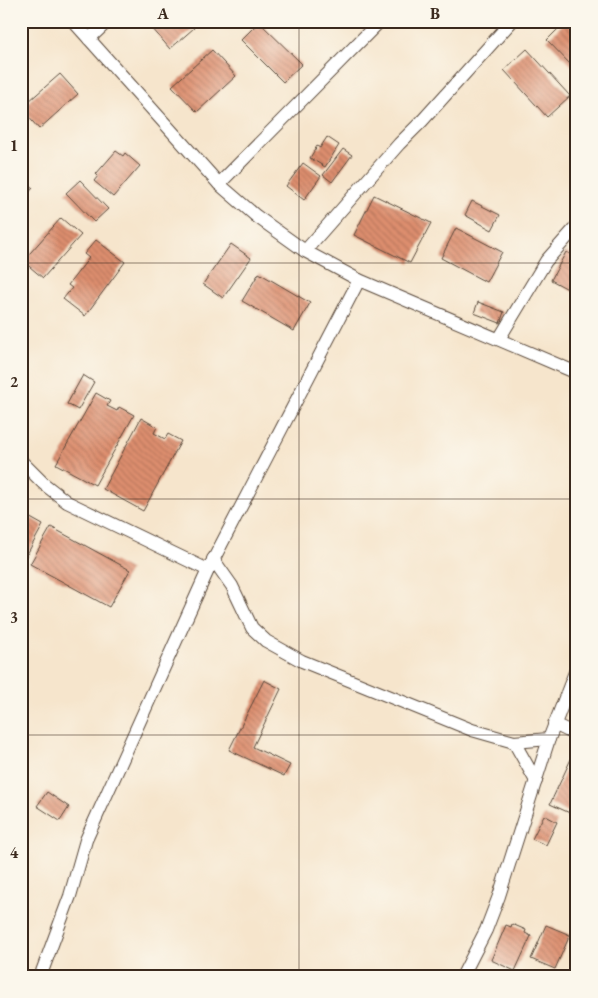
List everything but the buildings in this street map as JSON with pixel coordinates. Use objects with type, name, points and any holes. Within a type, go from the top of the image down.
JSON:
[{"type":"street","points":[[73,21],[219,184],[256,216],[305,251],[359,280],[577,373]]},
{"type":"street","points":[[89,39],[108,21]]},
{"type":"street","points":[[219,184],[380,21]]},
{"type":"street","points":[[305,251],[399,144],[422,122],[512,21]]},
{"type":"street","points":[[499,339],[546,261],[577,226]]},
{"type":"street","points":[[40,977],[70,896],[86,840],[211,565],[359,280]]},
{"type":"street","points":[[21,461],[44,484],[67,502],[211,565],[232,586],[252,628],[266,641],[302,661],[472,730],[514,742],[549,739]]},
{"type":"street","points":[[462,977],[486,930],[499,896],[554,724],[577,667]]},
{"type":"street","points":[[554,724],[577,735]]},
{"type":"street","points":[[514,742],[536,781]]}]
